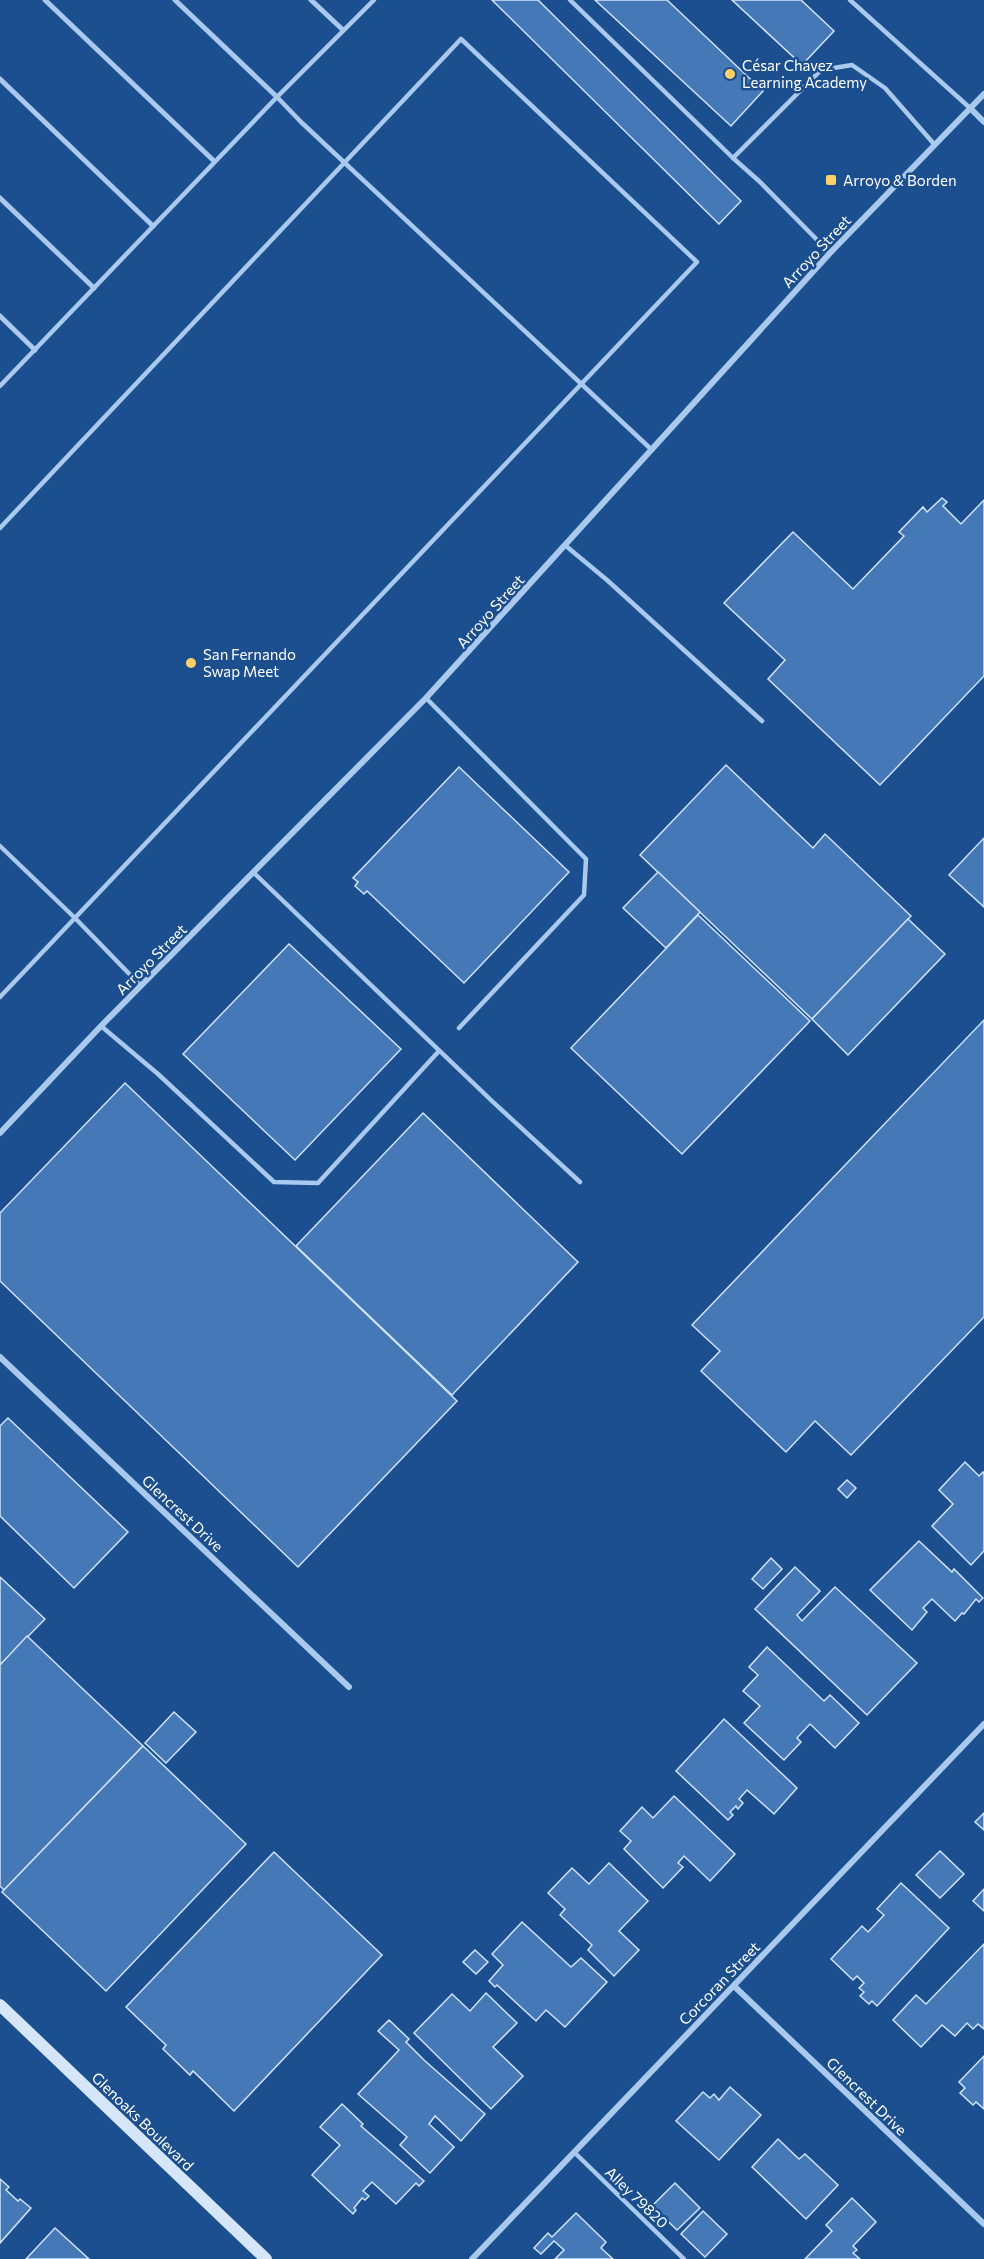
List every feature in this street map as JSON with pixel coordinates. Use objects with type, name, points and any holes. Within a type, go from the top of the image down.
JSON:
[{"type":"main road","name":"Glenoaks Boulevard","points":[[0,2005],[266,2259]]},
{"type":"street","points":[[45,0],[214,161]]},
{"type":"street","points":[[175,0],[277,97]]},
{"type":"street","points":[[311,0],[343,30]]},
{"type":"street","points":[[0,79],[153,226]]},
{"type":"street","name":"Arroyo Street","points":[[0,1133],[101,1026],[426,698],[830,253],[984,94]]},
{"type":"street","points":[[970,108],[984,122]]},
{"type":"street","points":[[0,198],[94,288]]},
{"type":"street","points":[[0,316],[35,350]]},
{"type":"street","name":"Glencrest Drive","points":[[0,1358],[349,1687]]},
{"type":"street","name":"Corcoran Street","points":[[472,2259],[984,1724]]},
{"type":"street","name":"Glencrest Drive","points":[[734,1986],[984,2224]]},
{"type":"lane","points":[[0,386],[214,161],[374,0]]},
{"type":"lane","points":[[570,0],[759,181],[830,253]]},
{"type":"lane","points":[[850,0],[970,108]]},
{"type":"lane","points":[[0,528],[461,39],[697,262],[0,997]]},
{"type":"lane","points":[[733,158],[821,70],[852,65],[885,88],[934,144]]},
{"type":"lane","points":[[277,97],[301,123],[652,450]]},
{"type":"lane","points":[[566,546],[607,580],[762,721]]},
{"type":"lane","points":[[426,698],[586,858],[584,895],[459,1028]]},
{"type":"lane","points":[[0,846],[141,986]]},
{"type":"lane","points":[[254,873],[439,1051],[580,1182]]},
{"type":"lane","points":[[101,1026],[158,1074],[273,1182],[318,1183],[439,1051]]},
{"type":"lane","name":"Alley 79820","points":[[574,2152],[684,2259]]},
{"type":"building","points":[[492,0],[538,0],[741,201],[719,224]]},
{"type":"building","points":[[595,0],[667,0],[763,91],[731,126]]},
{"type":"building","points":[[732,0],[801,0],[834,31],[802,65]]},
{"type":"building","points":[[942,498],[947,502],[943,506],[961,524],[984,500],[984,676],[880,785],[768,679],[785,660],[724,603],[793,532],[853,589],[904,536],[899,532],[923,507],[927,512]]},
{"type":"building","points":[[726,765],[813,848],[825,834],[911,916],[812,1019],[640,855]]},
{"type":"building","points":[[459,767],[569,872],[464,983],[367,891],[364,894],[355,886],[358,882],[353,878]]},
{"type":"building","points":[[984,838],[984,907],[949,875]]},
{"type":"building","points":[[658,872],[700,912],[666,948],[623,908]]},
{"type":"building","points":[[698,915],[810,1021],[682,1154],[571,1048]]},
{"type":"building","points":[[908,919],[945,954],[848,1055],[812,1019]]},
{"type":"building","points":[[289,944],[401,1049],[295,1160],[183,1054]]},
{"type":"building","points":[[984,1020],[984,1317],[851,1455],[815,1421],[786,1452],[701,1371],[720,1351],[692,1325]]},
{"type":"building","points":[[125,1083],[457,1401],[298,1567],[0,1281],[0,1213]]},
{"type":"building","points":[[423,1113],[578,1262],[452,1395],[296,1246]]},
{"type":"building","points":[[8,1418],[128,1532],[74,1588],[0,1516],[0,1426]]},
{"type":"building","points":[[965,1462],[979,1476],[983,1472],[984,1474],[984,1551],[971,1565],[932,1526],[953,1504],[939,1490]]},
{"type":"building","points":[[847,1480],[856,1488],[847,1498],[838,1489]]},
{"type":"building","points":[[919,1541],[952,1572],[954,1569],[983,1598],[979,1602],[976,1599],[955,1621],[932,1599],[923,1608],[927,1612],[912,1630],[870,1590]]},
{"type":"building","points":[[771,1558],[782,1569],[763,1589],[752,1579]]},
{"type":"building","points":[[795,1567],[820,1591],[797,1615],[802,1621],[835,1587],[917,1663],[867,1715],[755,1609]]},
{"type":"building","points":[[0,1577],[45,1619],[0,1665]]},
{"type":"building","points":[[27,1636],[143,1746],[4,1890],[0,1886],[0,1665]]},
{"type":"building","points":[[767,1647],[824,1701],[830,1695],[859,1723],[835,1748],[810,1724],[797,1738],[801,1742],[784,1760],[744,1723],[760,1706],[743,1691],[758,1675],[749,1667]]},
{"type":"building","points":[[174,1712],[196,1732],[166,1763],[145,1743]]},
{"type":"building","points":[[724,1719],[797,1788],[774,1814],[747,1790],[739,1799],[743,1803],[738,1809],[736,1806],[730,1812],[733,1815],[728,1820],[676,1771]]},
{"type":"building","points":[[143,1746],[246,1844],[106,1991],[2,1892]]},
{"type":"building","points":[[674,1796],[735,1854],[710,1881],[684,1856],[678,1863],[683,1867],[663,1888],[624,1849],[631,1841],[620,1831],[642,1807],[653,1818]]},
{"type":"building","points":[[984,1813],[984,1830],[975,1822]]},
{"type":"building","points":[[940,1851],[964,1874],[940,1898],[916,1875]]},
{"type":"building","points":[[274,1852],[382,1955],[234,2111],[193,2071],[190,2075],[163,2049],[166,2045],[126,2007]]},
{"type":"building","points":[[609,1863],[648,1901],[619,1931],[639,1950],[614,1976],[588,1950],[592,1945],[560,1915],[565,1909],[548,1893],[572,1868],[589,1884]]},
{"type":"building","points":[[901,1883],[949,1928],[877,2006],[872,2001],[869,2004],[860,1996],[864,1992],[859,1988],[864,1983],[857,1976],[853,1980],[831,1959],[862,1926],[868,1932],[884,1915],[877,1909]]},
{"type":"building","points":[[984,1889],[984,1911],[973,1901]]},
{"type":"building","points":[[522,1922],[571,1967],[581,1958],[607,1982],[565,2027],[546,2010],[536,2021],[497,1985],[495,1987],[489,1981],[503,1965],[492,1954]]},
{"type":"building","points":[[984,1944],[984,2029],[978,2024],[973,2029],[967,2023],[955,2036],[942,2025],[921,2047],[893,2020],[916,1995],[926,2004]]},
{"type":"building","points":[[475,1950],[488,1962],[476,1974],[463,1962]]},
{"type":"building","points":[[486,1993],[517,2023],[493,2047],[523,2076],[491,2109],[414,2033],[452,1994],[470,2011]]},
{"type":"building","points":[[389,2020],[409,2039],[406,2042],[424,2060],[485,2114],[461,2141],[435,2116],[429,2124],[454,2147],[430,2173],[400,2145],[407,2137],[358,2094],[399,2050],[378,2031]]},
{"type":"building","points":[[984,2056],[984,2109],[976,2102],[973,2105],[960,2093],[965,2088],[959,2082]]},
{"type":"building","points":[[730,2087],[761,2115],[719,2160],[676,2121],[703,2092],[710,2098],[714,2094],[719,2100]]},
{"type":"building","points":[[342,2104],[363,2124],[361,2126],[424,2181],[419,2186],[416,2183],[396,2204],[372,2182],[363,2191],[369,2196],[365,2200],[362,2198],[354,2208],[356,2210],[353,2214],[312,2175],[340,2145],[320,2127]]},
{"type":"building","points":[[778,2139],[799,2159],[805,2154],[838,2185],[806,2219],[752,2167]]},
{"type":"building","points":[[0,2179],[9,2187],[6,2190],[18,2201],[20,2199],[31,2208],[0,2243]]},
{"type":"building","points":[[675,2183],[700,2208],[677,2230],[652,2206]]},
{"type":"building","points":[[852,2198],[876,2222],[853,2246],[857,2250],[853,2253],[860,2259],[805,2259],[832,2231],[826,2225]]},
{"type":"building","points":[[703,2211],[727,2234],[705,2257],[681,2234]]},
{"type":"building","points":[[576,2213],[606,2242],[601,2248],[613,2259],[555,2259],[564,2250],[554,2241],[541,2254],[534,2248],[548,2233],[552,2237]]},
{"type":"building","points":[[55,2228],[89,2259],[26,2259]]},
{"type":"place","name":"César Chavez Learning Academy","points":[[730,74]]},
{"type":"place","name":"Arroyo & Borden","points":[[831,180]]},
{"type":"place","name":"San Fernando Swap Meet","points":[[191,663]]}]
